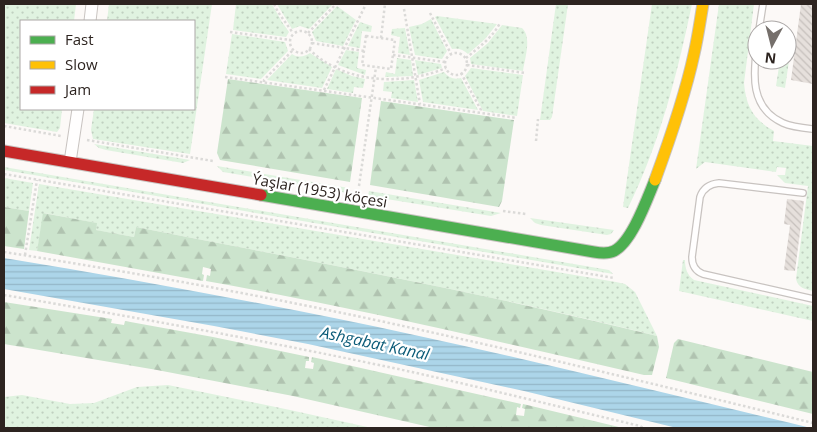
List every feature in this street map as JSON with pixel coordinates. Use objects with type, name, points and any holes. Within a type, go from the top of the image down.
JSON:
[{"type":"street","points":[[90,20],[92,4]]},
{"type":"street","name":"Ýaşlar (1953) köçesi","points":[[4,151],[597,252],[612,252],[619,249],[626,240],[638,217],[666,150],[694,55],[703,4]]},
{"type":"street","points":[[70,162],[78,110]]},
{"type":"lane","points":[[761,20],[763,4]]},
{"type":"lane","points":[[754,70],[757,96],[763,107],[783,123],[813,129]]},
{"type":"lane","points":[[803,193],[719,183],[706,187],[700,198],[692,263],[696,270],[702,274],[813,299]]},
{"type":"path","points":[[274,4],[293,33]]},
{"type":"path","points":[[308,34],[336,4]]},
{"type":"path","points":[[324,90],[366,4]]},
{"type":"path","points":[[380,38],[385,4]]},
{"type":"path","points":[[404,9],[420,104]]},
{"type":"path","points":[[430,13],[451,54]]},
{"type":"path","points":[[466,58],[486,41],[500,23]]},
{"type":"path","points":[[305,31],[308,34],[312,43],[309,49],[302,53],[293,50],[290,46],[290,40],[293,33],[305,31]]},
{"type":"path","points":[[230,32],[290,40]]},
{"type":"path","points":[[366,36],[395,40],[391,69],[362,65],[364,51],[366,36]]},
{"type":"path","points":[[312,43],[364,51]]},
{"type":"path","points":[[309,49],[323,60],[353,74],[375,78],[397,80],[416,78],[446,68]]},
{"type":"path","points":[[264,82],[293,50]]},
{"type":"path","points":[[451,54],[461,54],[466,58],[467,65],[465,70],[458,75],[452,74],[446,68],[445,62],[451,54]]},
{"type":"path","points":[[393,55],[445,62]]},
{"type":"path","points":[[467,65],[525,73]]},
{"type":"path","points":[[360,186],[376,67]]},
{"type":"path","points":[[462,73],[481,110],[480,113]]},
{"type":"path","points":[[226,77],[517,118]]},
{"type":"path","points":[[536,141],[538,119]]},
{"type":"path","points":[[4,126],[54,135]]},
{"type":"path","points":[[94,141],[213,161]]},
{"type":"path","points":[[4,174],[614,278]]},
{"type":"path","points":[[25,255],[36,180]]},
{"type":"path","points":[[503,210],[526,214]]},
{"type":"path","points":[[4,252],[219,289],[420,329],[813,423]]},
{"type":"path","points":[[4,295],[138,318],[413,372],[643,428]]},
{"type":"green space","points":[[4,4],[76,4],[74,20],[20,20],[20,110],[62,110],[60,128],[57,132],[4,123]]},
{"type":"green space","points":[[109,4],[212,4],[190,154],[93,139],[91,130],[94,110],[195,110],[195,20],[107,20]]},
{"type":"green space","points":[[236,4],[272,4],[289,32],[286,37],[233,30]]},
{"type":"green space","points":[[277,4],[333,4],[309,29],[300,26],[292,29]]},
{"type":"green space","points":[[556,4],[568,4],[552,117],[550,120],[540,120]]},
{"type":"green space","points":[[652,4],[692,4],[666,108],[649,158],[628,208],[623,207]]},
{"type":"green space","points":[[719,4],[754,4],[752,20],[747,20],[747,59],[744,83],[749,106],[761,122],[774,131],[773,141],[813,146],[813,291],[800,286],[796,279],[808,186],[785,183],[777,175],[785,175],[786,168],[777,167],[776,172],[705,162],[696,169]]},
{"type":"green space","points":[[337,6],[356,20],[343,46],[316,41],[312,32]]},
{"type":"green space","points":[[435,17],[497,24],[485,39],[468,54],[460,49],[452,49]]},
{"type":"green space","points":[[431,19],[447,51],[442,59],[415,55],[409,27],[422,24]]},
{"type":"green space","points":[[360,22],[372,26],[371,32],[362,31],[360,48],[348,46]]},
{"type":"green space","points":[[502,25],[522,28],[525,32],[527,48],[523,71],[471,64],[470,58],[488,43]]},
{"type":"green space","points":[[405,28],[410,55],[398,53],[400,37],[391,35],[392,29]]},
{"type":"green space","points":[[232,34],[285,42],[288,51],[261,79],[226,74]]},
{"type":"green space","points":[[346,50],[359,52],[357,68],[366,70],[365,75],[338,65]]},
{"type":"green space","points":[[310,53],[332,67],[322,88],[267,80],[292,54],[301,56]]},
{"type":"green space","points":[[397,58],[411,60],[413,76],[385,77],[386,72],[395,74]]},
{"type":"green space","points":[[415,60],[441,64],[442,68],[418,75]]},
{"type":"green space","points":[[471,68],[523,75],[517,116],[483,111],[465,76]]},
{"type":"green space","points":[[336,69],[365,79],[363,88],[354,87],[353,93],[327,89]]},
{"type":"green space","points":[[778,70],[788,70],[785,88],[776,86]]},
{"type":"green space","points":[[444,72],[452,78],[461,78],[478,110],[423,102],[419,80]]},
{"type":"green space","points":[[228,79],[362,98],[350,182],[220,160],[217,153]]},
{"type":"green space","points":[[414,80],[418,102],[391,98],[392,92],[383,91],[384,82]]},
{"type":"green space","points":[[381,101],[514,120],[502,201],[499,207],[370,185]]},
{"type":"green space","points":[[94,144],[190,160],[183,163],[106,150]]},
{"type":"green space","points":[[217,166],[349,188],[348,193],[223,172]]},
{"type":"green space","points":[[4,167],[609,270],[613,274],[4,170]]},
{"type":"green space","points":[[4,178],[33,183],[29,211],[4,207]]},
{"type":"green space","points":[[39,184],[625,284],[635,292],[657,336],[462,292],[136,227],[134,237],[95,230],[96,223],[44,213],[37,251],[29,250]]},
{"type":"green space","points":[[369,191],[501,213],[491,216],[368,196]]},
{"type":"green space","points":[[4,207],[29,211],[24,249],[4,246]]},
{"type":"green space","points":[[43,213],[97,223],[96,230],[134,237],[136,227],[397,278],[592,320],[657,336],[659,347],[652,375],[644,375],[371,313],[206,281],[207,275],[210,276],[211,269],[203,267],[203,281],[37,251]]},
{"type":"green space","points":[[530,218],[614,230],[611,234],[607,235],[541,225],[535,223]]},
{"type":"green space","points":[[683,260],[685,260],[688,274],[694,280],[813,306],[813,321],[679,291]]},
{"type":"green space","points":[[4,302],[112,319],[111,323],[124,325],[125,321],[309,357],[305,368],[313,369],[312,357],[521,404],[520,408],[517,407],[516,415],[524,416],[525,409],[522,408],[523,404],[623,428],[434,428],[293,396],[157,370],[4,344]]},
{"type":"green space","points":[[678,339],[813,372],[813,414],[666,378],[674,343]]},
{"type":"green space","points":[[168,385],[372,428],[4,428],[4,397],[22,395],[70,404],[94,403],[137,387]]},
{"type":"water","name":"Ashgabat Kanal","points":[[4,258],[315,314],[517,358],[811,428],[677,428],[524,391],[308,344],[4,289]]},
{"type":"building","points":[[801,4],[813,4],[813,84],[791,80],[792,70],[797,70],[797,34]]},
{"type":"building","points":[[787,199],[804,201],[795,271],[784,270],[790,225],[784,224]]},
{"type":"traffic: fast","points":[[261,195],[609,253],[621,246],[633,230],[655,180]]},
{"type":"traffic: slow","points":[[655,180],[686,86],[703,4]]},
{"type":"traffic: jam","points":[[4,151],[261,195]]}]
